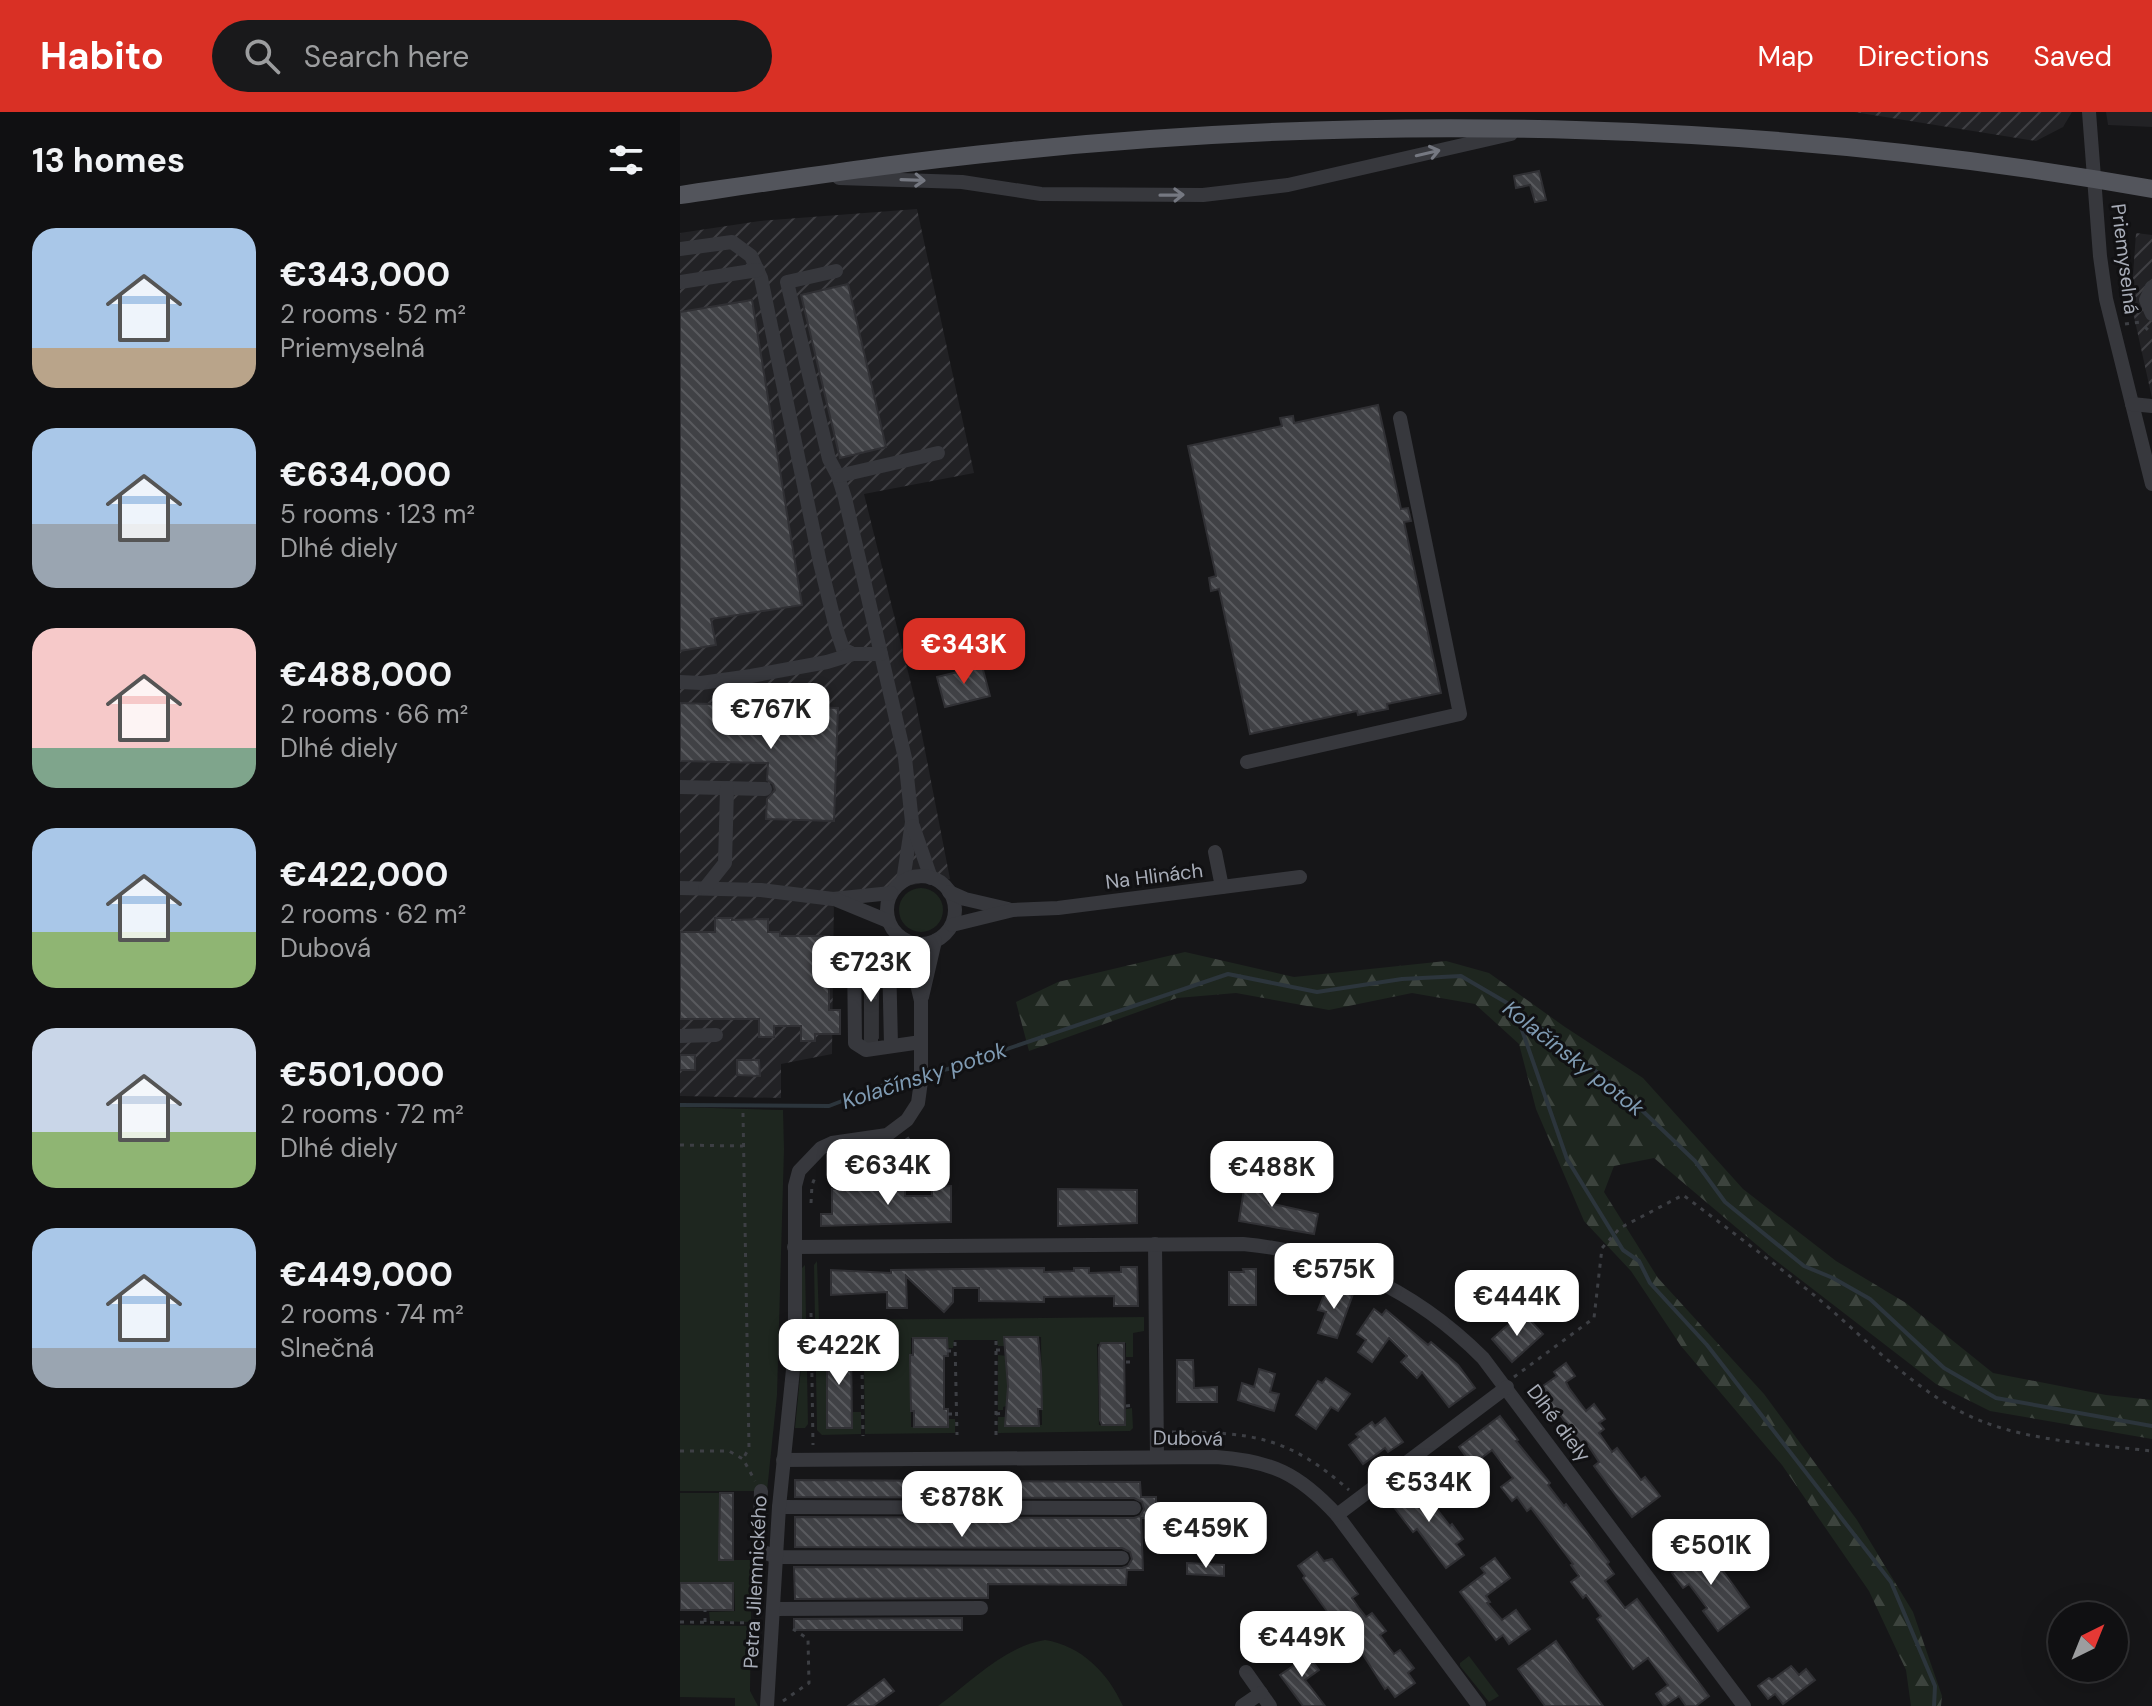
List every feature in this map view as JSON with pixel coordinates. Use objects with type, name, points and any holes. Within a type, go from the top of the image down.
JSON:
[{"type":"main road","points":[[680,195],[998,152],[1119,141],[1426,127],[1692,134],[1848,148],[2095,178],[2152,189]]},
{"type":"street","name":"Priemyselná","points":[[2089,112],[2100,256],[2113,326],[2152,484]]},
{"type":"street","points":[[807,177],[962,182],[1041,194],[1203,195],[1288,185],[1534,128]]},
{"type":"street","points":[[680,249],[732,242],[751,256],[758,270],[777,344],[801,476],[832,613],[843,649],[853,654]]},
{"type":"street","points":[[680,282],[758,270]]},
{"type":"street","points":[[836,271],[787,282],[829,459],[845,498],[905,758],[912,822],[931,878],[949,892],[954,902],[952,925],[945,934],[926,944],[907,942],[892,930],[888,921],[887,901],[903,881],[912,877],[931,878]]},
{"type":"street","points":[[2152,287],[2146,300],[2152,314]]},
{"type":"street","points":[[2132,404],[2152,406]]},
{"type":"street","points":[[1247,762],[1460,714],[1400,418]]},
{"type":"street","points":[[838,476],[938,453]]},
{"type":"street","points":[[680,682],[701,683],[827,662],[853,654],[881,654]]},
{"type":"street","points":[[680,787],[765,789]]},
{"type":"street","points":[[727,788],[725,863],[743,889]]},
{"type":"street","points":[[903,881],[912,822]]},
{"type":"street","points":[[1215,852],[1222,887]]},
{"type":"street","points":[[705,888],[725,863]]},
{"type":"street","name":"Na Hlinách","points":[[952,925],[1013,910],[1058,908],[1300,877]]},
{"type":"street","points":[[680,888],[743,889],[833,899],[891,893]]},
{"type":"street","name":"Na Hlinách","points":[[949,892],[965,899],[1013,910]]},
{"type":"street","points":[[833,899],[888,921]]},
{"type":"street","points":[[794,1247],[795,1186],[799,1171],[808,1159],[832,1143],[876,1138],[896,1129],[907,1120],[918,1103],[921,1001],[935,941]]},
{"type":"street","points":[[907,942],[921,1001]]},
{"type":"street","points":[[891,1045],[871,1021],[872,983],[871,1021],[859,1048],[866,1050],[921,1042]]},
{"type":"street","points":[[680,1036],[716,1035]]},
{"type":"street","points":[[1155,1244],[1157,1457]]},
{"type":"street","name":"Dlhé diely","points":[[794,1247],[1266,1246],[1341,1264],[1397,1290],[1435,1314],[1476,1351],[1506,1386],[1744,1706]]},
{"type":"street","name":"Petra Jilemnického","points":[[767,1706],[779,1507],[795,1350],[794,1247]]},
{"type":"street","points":[[1337,1515],[1506,1386]]},
{"type":"street","name":"Dubová","points":[[783,1460],[1157,1457],[1248,1459],[1279,1469],[1312,1489],[1337,1515],[1479,1706]]},
{"type":"street","points":[[761,1491],[759,1550],[776,1557],[1122,1558]]},
{"type":"street","points":[[779,1507],[1134,1508]]},
{"type":"street","points":[[774,1609],[981,1608]]},
{"type":"street","points":[[1246,1672],[1270,1706]]},
{"type":"street","points":[[1242,1706],[1261,1693]]},
{"type":"path","points":[[2113,326],[2139,321],[2152,334]]},
{"type":"path","points":[[743,1113],[749,1448],[743,1459]]},
{"type":"path","points":[[886,1151],[900,1145],[919,1128]]},
{"type":"path","points":[[680,1145],[743,1146]]},
{"type":"path","points":[[810,1210],[812,1185],[818,1170]]},
{"type":"path","points":[[1506,1386],[1594,1318],[1602,1248],[1613,1233],[1683,1195],[1802,1286],[1927,1390],[1963,1413],[2016,1431],[2152,1451]]},
{"type":"path","points":[[811,1302],[812,1453]]},
{"type":"path","points":[[996,1341],[996,1435]]},
{"type":"path","points":[[955,1342],[957,1435]]},
{"type":"path","points":[[996,1350],[1004,1350]]},
{"type":"path","points":[[947,1351],[956,1351]]},
{"type":"path","points":[[1126,1362],[1135,1362]]},
{"type":"path","points":[[853,1364],[862,1364],[863,1436]]},
{"type":"path","points":[[1126,1406],[1135,1405]]},
{"type":"path","points":[[853,1410],[863,1410]]},
{"type":"path","points":[[996,1414],[1005,1413]]},
{"type":"path","points":[[948,1414],[956,1414]]},
{"type":"path","points":[[1164,1432],[1224,1432],[1274,1441],[1325,1469],[1352,1494]]},
{"type":"path","points":[[680,1451],[729,1451],[743,1459],[761,1491]]},
{"type":"path","points":[[705,1610],[705,1623]]},
{"type":"path","points":[[680,1622],[752,1623]]},
{"type":"path","points":[[777,1706],[809,1683],[808,1639],[793,1629]]},
{"type":"shaded area","points":[[1854,112],[2072,112],[2063,127],[2036,141]]},
{"type":"shaded area","points":[[2106,112],[2152,112],[2152,127],[2108,125]]},
{"type":"shaded area","points":[[917,209],[974,473],[864,494],[916,704],[950,879],[834,897],[832,1054],[781,1064],[781,1098],[680,1096],[680,233],[760,221]]},
{"type":"shaded area","points":[[2136,233],[2152,235],[2152,398],[2131,303]]},
{"type":"green space","points":[[921,888],[936,895],[943,910],[936,925],[921,932],[906,925],[899,910],[906,895]]},
{"type":"green space","points":[[1185,952],[1294,977],[1446,961],[1489,973],[1643,1078],[1743,1189],[1836,1261],[1906,1303],[1993,1373],[2106,1395],[2152,1400],[2152,1439],[1990,1411],[1936,1384],[1770,1256],[1654,1158],[1614,1166],[1604,1192],[1658,1278],[1764,1394],[1857,1520],[1913,1612],[1942,1696],[1941,1706],[1911,1706],[1906,1670],[1869,1591],[1782,1465],[1681,1346],[1631,1271],[1584,1221],[1536,1109],[1519,1044],[1475,1004],[1412,993],[1329,1010],[1236,993],[1177,998],[1029,1051],[1016,1002],[1058,982]]},
{"type":"green space","points":[[680,1107],[783,1110],[777,1395],[767,1491],[680,1491]]},
{"type":"green space","points":[[817,1261],[819,1320],[1144,1317],[1144,1331],[1133,1333],[1133,1357],[1126,1357],[1126,1343],[1097,1344],[1099,1425],[1126,1425],[1126,1409],[1132,1408],[1133,1428],[1130,1431],[998,1433],[998,1417],[1005,1417],[1006,1426],[1042,1425],[1041,1337],[1005,1337],[1004,1346],[998,1346],[997,1340],[954,1340],[953,1348],[947,1348],[947,1338],[911,1338],[911,1427],[947,1427],[948,1419],[955,1419],[955,1433],[865,1434],[864,1361],[853,1361],[852,1346],[827,1346],[827,1428],[853,1428],[853,1412],[861,1412],[861,1434],[822,1435],[817,1430],[814,1265]]},
{"type":"green space","points":[[805,1265],[808,1424],[805,1428],[795,1428],[802,1357],[802,1268]]},
{"type":"green space","points":[[998,1355],[1008,1356],[1007,1406],[1003,1410],[998,1410]]},
{"type":"green space","points":[[680,1493],[720,1493],[719,1560],[752,1560],[751,1622],[710,1621],[709,1612],[735,1611],[734,1582],[680,1582]]},
{"type":"green space","points":[[680,1625],[751,1626],[750,1691],[758,1706],[735,1706],[735,1698],[680,1697]]},
{"type":"green space","points":[[1045,1640],[1071,1648],[1092,1663],[1110,1683],[1123,1706],[938,1706],[1002,1657]]},
{"type":"green space","points":[[1469,1656],[1499,1696],[1489,1702],[1460,1666]]},
{"type":"building","points":[[1539,171],[1546,200],[1535,202],[1530,185],[1516,188],[1514,176]]},
{"type":"building","points":[[848,284],[886,447],[840,458],[801,295]]},
{"type":"building","points":[[752,300],[802,605],[711,619],[716,645],[680,651],[680,312]]},
{"type":"building","points":[[1378,405],[1401,509],[1408,508],[1411,521],[1404,522],[1441,693],[1387,704],[1388,709],[1358,715],[1357,711],[1250,734],[1219,589],[1211,591],[1209,578],[1216,576],[1188,446],[1282,426],[1280,418],[1293,416],[1294,423]]},
{"type":"building","points":[[982,666],[990,696],[945,707],[937,677]]},
{"type":"building","points":[[680,703],[838,708],[834,821],[766,819],[767,799],[775,790],[767,780],[768,763],[680,761]]},
{"type":"building","points":[[715,918],[768,919],[768,932],[780,932],[780,936],[829,936],[829,1010],[840,1010],[840,1034],[815,1034],[815,1041],[801,1041],[801,1026],[774,1026],[774,1037],[759,1037],[759,1019],[680,1019],[680,932],[715,932]]},
{"type":"building","points":[[865,969],[878,969],[878,1038],[868,1040],[865,1037]]},
{"type":"building","points":[[680,1055],[695,1055],[695,1070],[680,1070]]},
{"type":"building","points":[[737,1060],[759,1060],[760,1076],[737,1075]]},
{"type":"building","points":[[1246,1176],[1271,1180],[1269,1203],[1318,1214],[1314,1234],[1239,1221]]},
{"type":"building","points":[[951,1186],[951,1222],[821,1226],[821,1214],[832,1214],[832,1189],[905,1188],[905,1196],[932,1196],[932,1187]]},
{"type":"building","points":[[1058,1189],[1137,1190],[1137,1223],[1058,1226]]},
{"type":"building","points":[[1121,1267],[1137,1267],[1138,1306],[1114,1306],[1114,1296],[1044,1297],[1044,1302],[979,1301],[979,1288],[953,1288],[953,1302],[944,1312],[906,1276],[907,1308],[887,1308],[887,1292],[831,1295],[831,1270],[891,1273],[891,1270],[1044,1268],[1044,1272],[1089,1268],[1089,1273],[1121,1272]]},
{"type":"building","points":[[1243,1269],[1256,1269],[1256,1305],[1229,1305],[1229,1272],[1244,1272]]},
{"type":"building","points":[[1328,1285],[1353,1294],[1337,1338],[1318,1333],[1326,1312],[1318,1310]]},
{"type":"building","points":[[1374,1309],[1382,1315],[1386,1310],[1428,1345],[1431,1342],[1458,1365],[1475,1388],[1449,1407],[1422,1372],[1417,1378],[1401,1362],[1407,1356],[1389,1338],[1372,1362],[1358,1352],[1366,1340],[1357,1334]]},
{"type":"building","points":[[1518,1316],[1524,1323],[1529,1319],[1543,1334],[1512,1362],[1492,1339]]},
{"type":"building","points":[[1004,1337],[1038,1337],[1042,1409],[1038,1409],[1039,1426],[1005,1426],[1008,1386]]},
{"type":"building","points":[[913,1338],[947,1338],[944,1409],[948,1409],[948,1427],[914,1427],[910,1355],[913,1355]]},
{"type":"building","points":[[1101,1343],[1124,1343],[1125,1425],[1102,1425],[1100,1420]]},
{"type":"building","points":[[827,1346],[851,1346],[852,1428],[827,1428]]},
{"type":"building","points":[[1177,1360],[1193,1360],[1194,1388],[1217,1387],[1217,1402],[1177,1402]]},
{"type":"building","points":[[1566,1363],[1575,1376],[1566,1382],[1569,1388],[1586,1411],[1594,1404],[1605,1419],[1599,1423],[1604,1429],[1599,1433],[1612,1452],[1617,1448],[1641,1480],[1645,1477],[1660,1496],[1632,1517],[1594,1466],[1599,1462],[1586,1442],[1582,1445],[1556,1409],[1554,1411],[1544,1399],[1547,1397],[1540,1388],[1557,1376],[1554,1372]]},
{"type":"building","points":[[1259,1369],[1275,1374],[1270,1392],[1279,1394],[1274,1411],[1238,1400],[1242,1383],[1254,1387]]},
{"type":"building","points":[[1326,1378],[1350,1394],[1338,1411],[1331,1407],[1316,1429],[1296,1415],[1318,1381],[1322,1383]]},
{"type":"building","points":[[1500,1416],[1550,1483],[1548,1485],[1609,1562],[1607,1564],[1614,1574],[1605,1581],[1625,1608],[1637,1599],[1709,1696],[1696,1706],[1686,1706],[1679,1696],[1664,1706],[1656,1694],[1668,1685],[1648,1658],[1633,1669],[1597,1619],[1601,1616],[1586,1595],[1583,1598],[1571,1582],[1579,1576],[1573,1564],[1531,1508],[1527,1511],[1517,1497],[1512,1501],[1501,1487],[1513,1478],[1492,1450],[1472,1465],[1459,1447]]},
{"type":"building","points":[[1385,1418],[1403,1442],[1388,1452],[1385,1448],[1363,1464],[1349,1445],[1359,1437],[1356,1434],[1372,1422],[1375,1426]]},
{"type":"building","points":[[795,1480],[1140,1482],[1141,1497],[1156,1497],[1156,1518],[1141,1518],[1143,1570],[1127,1570],[1126,1585],[988,1584],[988,1598],[795,1599],[794,1567],[1122,1568],[1128,1566],[1132,1559],[1130,1552],[1122,1548],[795,1547],[795,1517],[1134,1518],[1140,1516],[1144,1509],[1142,1502],[1134,1498],[795,1497]]},
{"type":"building","points":[[1416,1482],[1463,1539],[1456,1544],[1464,1555],[1446,1568],[1417,1529],[1413,1532],[1390,1502]]},
{"type":"building","points":[[720,1493],[733,1493],[733,1560],[719,1560]]},
{"type":"building","points":[[1700,1543],[1749,1607],[1718,1631],[1703,1611],[1707,1608],[1689,1584],[1683,1588],[1672,1573],[1690,1560],[1686,1553]]},
{"type":"building","points":[[1317,1552],[1324,1561],[1332,1559],[1358,1594],[1352,1598],[1359,1608],[1366,1617],[1372,1613],[1386,1631],[1380,1635],[1387,1645],[1394,1654],[1400,1650],[1414,1668],[1408,1673],[1415,1683],[1395,1697],[1388,1687],[1385,1689],[1360,1650],[1357,1652],[1344,1634],[1347,1632],[1340,1622],[1332,1612],[1329,1614],[1303,1578],[1305,1576],[1298,1566]]},
{"type":"building","points":[[1495,1558],[1510,1578],[1486,1596],[1490,1602],[1487,1603],[1502,1620],[1516,1610],[1530,1629],[1509,1644],[1503,1635],[1496,1640],[1460,1592],[1485,1573],[1481,1568]]},
{"type":"building","points":[[1187,1563],[1224,1565],[1224,1576],[1187,1574]]},
{"type":"building","points":[[680,1583],[733,1583],[733,1610],[680,1610]]},
{"type":"building","points":[[962,1618],[962,1630],[794,1630],[794,1619]]},
{"type":"building","points":[[1556,1641],[1603,1706],[1545,1706],[1518,1669]]},
{"type":"building","points":[[1302,1647],[1319,1670],[1305,1680],[1325,1706],[1303,1706],[1280,1675],[1296,1664],[1290,1656]]},
{"type":"building","points":[[1791,1666],[1799,1675],[1806,1669],[1815,1680],[1783,1704],[1775,1694],[1768,1699],[1758,1686]]},
{"type":"building","points":[[884,1679],[894,1691],[873,1706],[848,1706]]},
{"type":"waterway","name":"Kolačínsky potok","points":[[680,1105],[829,1106],[902,1078],[948,1069],[1228,974],[1317,992],[1402,979],[1461,976],[1514,1007],[1626,1095],[1695,1161],[1725,1202],[1804,1266],[1870,1299],[1944,1368],[1996,1398],[2152,1426]]},
{"type":"waterway","points":[[1515,1010],[1567,1159],[1623,1250],[1639,1261],[1650,1283],[1707,1345],[1891,1582],[1935,1686],[1934,1706]]},
{"type":"tunnel","points":[[865,976],[878,976]]},
{"type":"tunnel","points":[[864,989],[878,989]]},
{"type":"tunnel","points":[[864,1006],[878,1006]]},
{"type":"tunnel","points":[[864,1017],[878,1017]]},
{"type":"tunnel","points":[[864,1028],[878,1028]]},
{"type":"tunnel","points":[[864,1038],[878,1038]]}]
